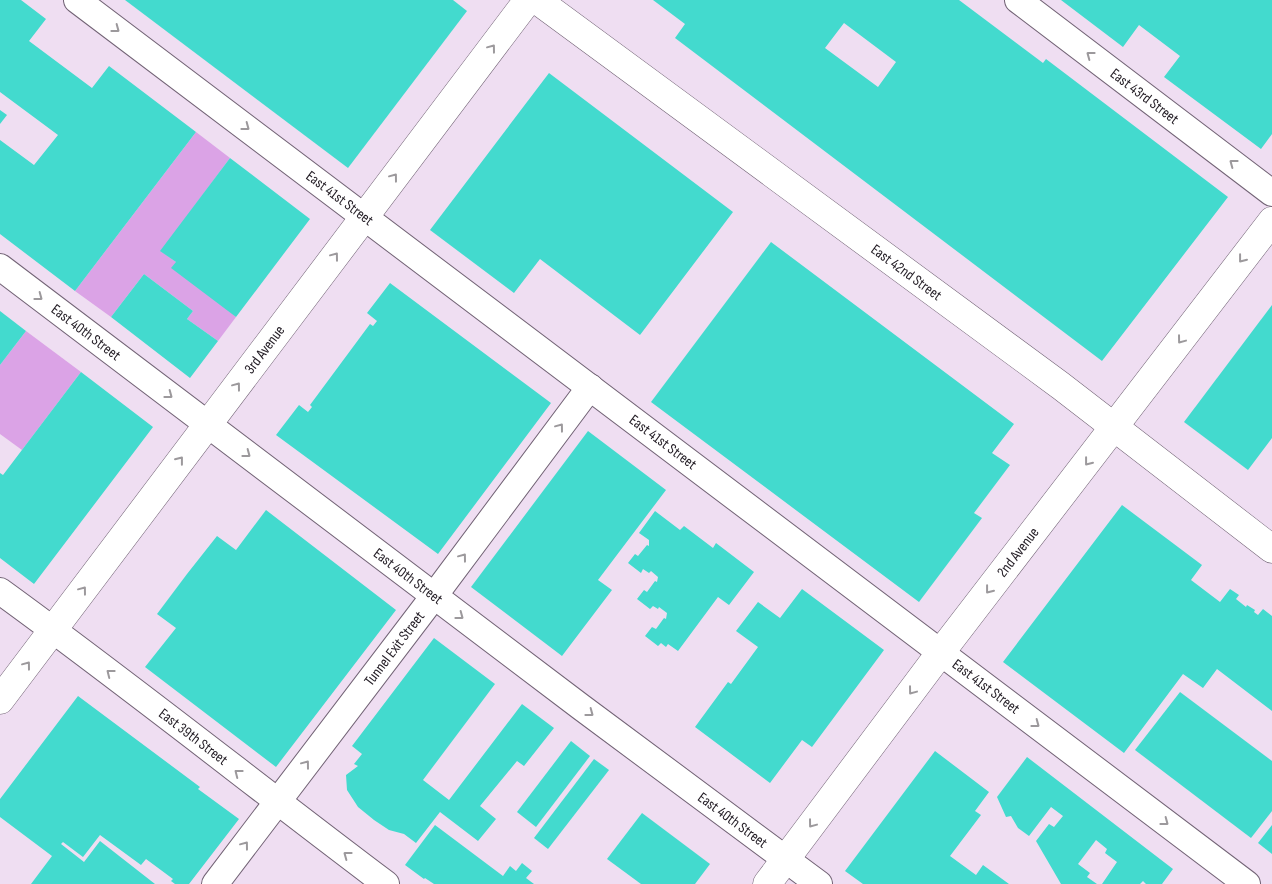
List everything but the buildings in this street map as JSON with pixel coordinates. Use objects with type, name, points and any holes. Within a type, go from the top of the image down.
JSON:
[{"type":"main road","name":"3rd Avenue","points":[[0,700],[528,0]]},
{"type":"main road","name":"East 42nd Street","points":[[537,0],[755,159],[1272,549]]},
{"type":"main road","name":"2nd Avenue","points":[[767,884],[941,652],[1272,221]]},
{"type":"street","name":"East 41st Street","points":[[77,0],[886,609],[1247,884]]},
{"type":"street","name":"East 43rd Street","points":[[1018,0],[1272,193]]},
{"type":"street","name":"East 40th Street","points":[[0,268],[819,884]]},
{"type":"street","name":"Tunnel Exit Street","points":[[215,884],[590,387]]},
{"type":"street","name":"East 39th Street","points":[[0,591],[53,629],[277,803],[386,884]]},
{"type":"shaded area","points":[[196,132],[230,158],[161,251],[176,262],[236,317],[218,341],[187,319],[193,311],[144,274],[111,317],[75,291]]},
{"type":"shaded area","points":[[26,331],[81,372],[22,450],[0,434],[0,365]]}]
